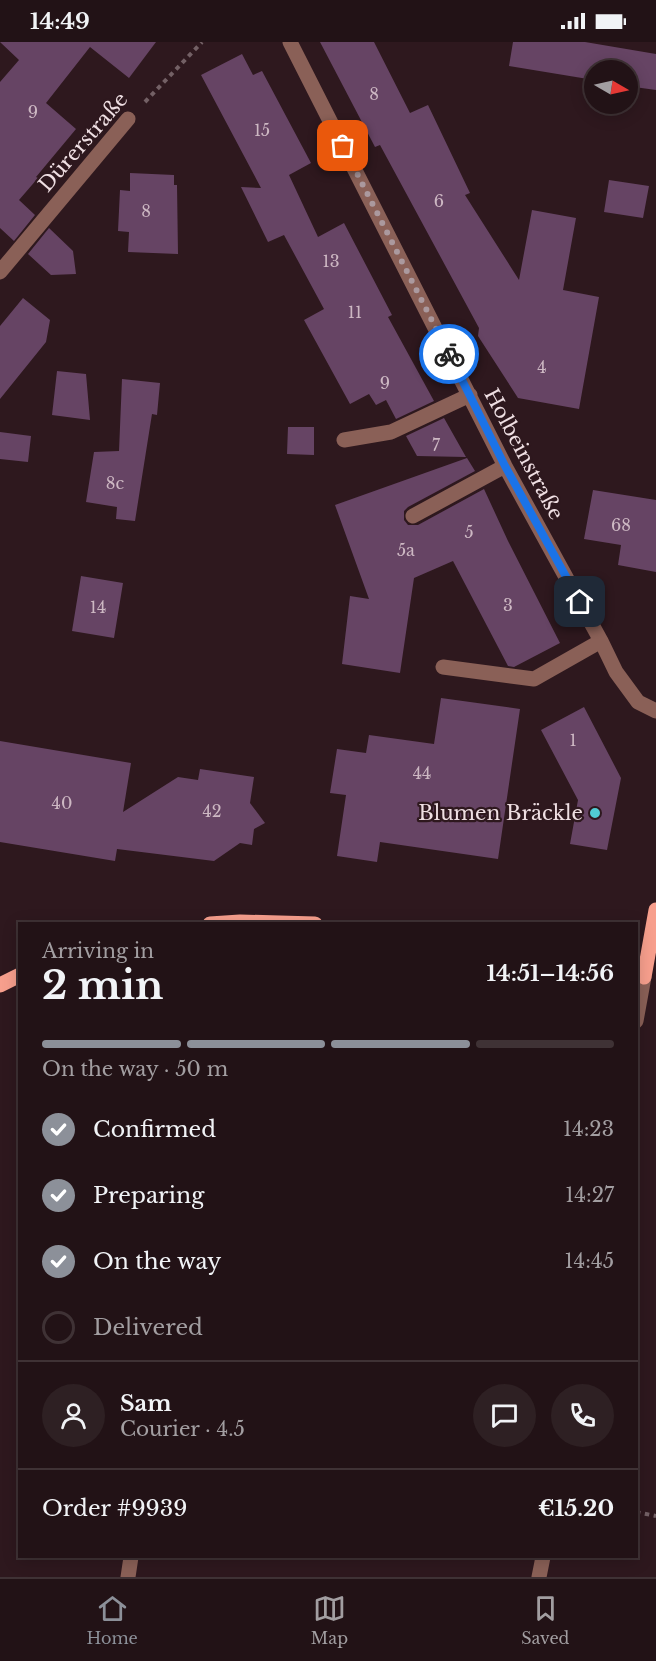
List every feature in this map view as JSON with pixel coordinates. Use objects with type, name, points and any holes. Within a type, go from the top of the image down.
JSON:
[{"type":"main road","points":[[645,977],[656,910]]},
{"type":"main road","points":[[0,985],[18,976]]},
{"type":"street","name":"Holbeinstraße","points":[[290,42],[505,466],[616,672],[638,702],[656,711]]},
{"type":"street","name":"Dürerstraße","points":[[0,272],[128,119]]},
{"type":"street","points":[[344,440],[391,432],[470,395]]},
{"type":"street","points":[[413,516],[505,466]]},
{"type":"street","points":[[443,667],[534,679],[601,641]]},
{"type":"street","points":[[638,1011],[645,977]]},
{"type":"street","points":[[128,1577],[131,1558]]},
{"type":"street","points":[[539,1577],[543,1558]]},
{"type":"path","name":"Dürerstraße","points":[[128,119],[202,42]]},
{"type":"path","points":[[638,1512],[656,1516]]},
{"type":"building","points":[[0,42],[156,42],[129,78],[90,47],[46,103],[76,129],[19,200],[35,215],[14,241],[0,228],[0,82],[19,60]]},
{"type":"building","points":[[320,42],[374,42],[410,113],[428,105],[470,193],[465,195],[519,280],[532,210],[576,218],[563,290],[599,297],[579,409],[518,398],[478,336],[479,328],[380,145],[375,147]]},
{"type":"building","points":[[513,42],[585,42],[656,54],[656,90],[638,88],[638,60],[584,60],[584,78],[509,66]]},
{"type":"building","points":[[242,54],[253,75],[262,71],[311,163],[289,175],[318,237],[344,223],[392,315],[388,317],[434,401],[396,419],[386,400],[376,405],[369,394],[350,404],[304,320],[324,309],[284,235],[268,242],[241,187],[261,188],[201,75]]},
{"type":"building","points":[[130,173],[174,175],[174,185],[177,185],[178,254],[128,252],[129,232],[118,231],[120,190],[130,191]]},
{"type":"building","points":[[609,180],[649,186],[643,218],[604,212]]},
{"type":"building","points":[[49,228],[73,251],[76,274],[51,275],[28,254]]},
{"type":"building","points":[[23,298],[50,320],[46,342],[0,399],[0,326]]},
{"type":"building","points":[[57,371],[86,374],[90,420],[52,415]]},
{"type":"building","points":[[122,379],[160,383],[157,415],[152,414],[135,521],[116,519],[117,507],[86,502],[94,452],[119,451]]},
{"type":"building","points":[[444,418],[466,457],[417,456],[406,436]]},
{"type":"building","points":[[288,427],[314,427],[314,455],[287,454]]},
{"type":"building","points":[[0,432],[31,436],[28,462],[0,459]]},
{"type":"building","points":[[467,458],[475,471],[408,507],[404,511],[404,520],[408,525],[418,525],[484,489],[560,643],[514,667],[508,666],[453,561],[414,578],[400,673],[342,664],[350,596],[369,599],[335,505]]},
{"type":"building","points":[[593,490],[656,500],[656,572],[618,565],[621,545],[584,539]]},
{"type":"building","points":[[81,576],[123,583],[114,638],[72,631]]},
{"type":"building","points":[[441,698],[520,709],[498,859],[380,842],[377,862],[337,856],[346,795],[330,793],[337,749],[366,753],[369,735],[434,744]]},
{"type":"building","points":[[584,707],[621,778],[607,850],[570,844],[578,800],[541,730]]},
{"type":"building","points":[[0,741],[131,763],[123,812],[178,777],[198,780],[200,769],[254,777],[250,803],[265,823],[254,829],[252,845],[240,843],[214,861],[117,849],[115,861],[0,842]]},
{"type":"way so far","points":[[343,146],[449,354]]},
{"type":"place","name":"Blumen Bräckle","points":[[595,813]]},
{"type":"route","points":[[449,354],[505,466],[580,602]]}]
